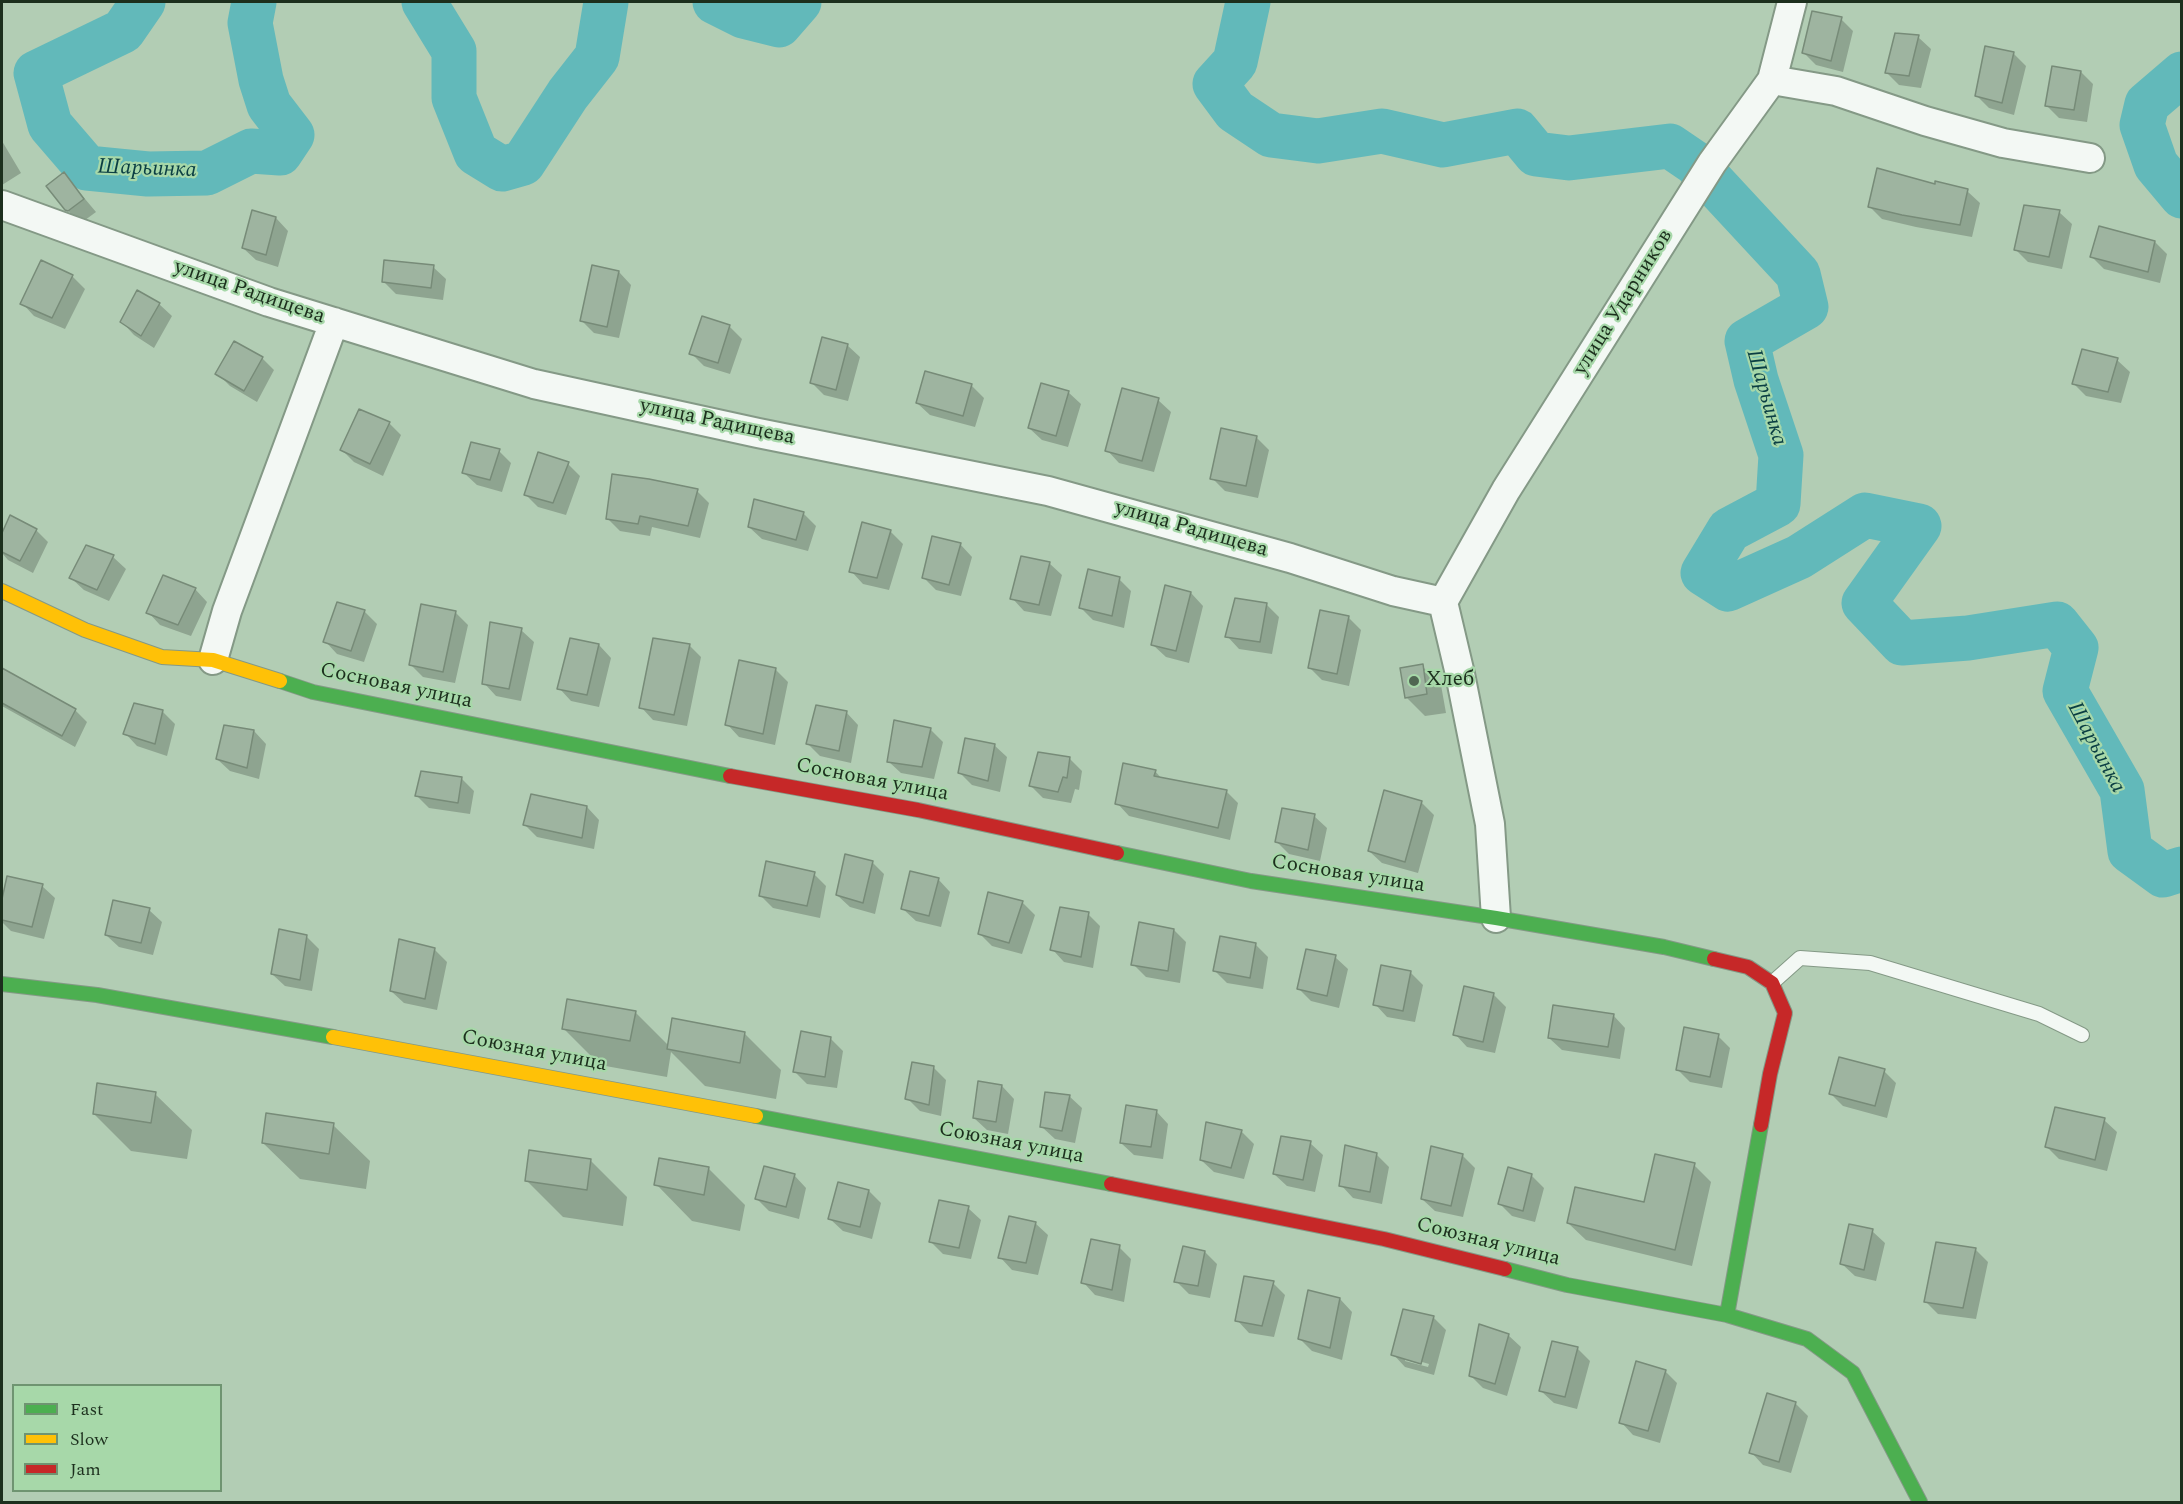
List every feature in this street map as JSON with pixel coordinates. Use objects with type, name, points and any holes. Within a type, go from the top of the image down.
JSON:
[{"type":"street","name":"улица Ударников","points":[[1443,602],[1506,489],[1712,163],[1772,80],[1792,2]]},
{"type":"street","points":[[1772,80],[1836,91],[2003,143],[2090,158]]},
{"type":"street","name":"улица Радищева","points":[[2,205],[258,298],[534,384],[770,435],[1048,490],[1290,558],[1393,591],[1443,602]]},
{"type":"street","points":[[213,660],[226,611],[334,322]]},
{"type":"street","name":"Сосновая улица","points":[[2,591],[85,630],[162,657],[213,660],[313,692],[665,763],[918,810],[1251,881],[1496,918],[1664,947],[1748,967],[1772,983]]},
{"type":"street","points":[[1443,602],[1490,824],[1496,918]]},
{"type":"street","points":[[1727,1315],[1770,1074],[1785,1013],[1772,983]]},
{"type":"street","name":"Союзная улица","points":[[2,984],[97,995],[411,1051],[1197,1200],[1384,1239],[1567,1285],[1727,1315],[1807,1339],[1853,1373],[1920,1503]]},
{"type":"lane","points":[[1772,983],[1800,958],[1870,963],[2039,1014],[2082,1035]]},
{"type":"building","points":[[1812,11],[1842,17],[1831,61],[1802,53]]},
{"type":"building","points":[[1895,33],[1919,35],[1909,76],[1885,73]]},
{"type":"building","points":[[1985,46],[2014,52],[2002,103],[1975,96]]},
{"type":"building","points":[[2052,66],[2081,71],[2074,110],[2045,106]]},
{"type":"building","points":[[1877,168],[1935,184],[1935,181],[1968,189],[1960,225],[1868,207]]},
{"type":"building","points":[[64,172],[84,199],[68,211],[46,186]]},
{"type":"building","points":[[2024,205],[2060,210],[2049,257],[2014,250]]},
{"type":"building","points":[[252,210],[276,217],[266,255],[242,248]]},
{"type":"building","points":[[2099,226],[2155,241],[2148,272],[2090,257]]},
{"type":"building","points":[[41,260],[73,275],[52,318],[20,304]]},
{"type":"building","points":[[384,260],[434,265],[431,288],[382,282]]},
{"type":"building","points":[[592,265],[619,271],[607,327],[580,321]]},
{"type":"building","points":[[137,290],[160,303],[141,336],[120,322]]},
{"type":"building","points":[[702,316],[730,325],[718,363],[689,354]]},
{"type":"building","points":[[822,337],[848,344],[836,390],[810,383]]},
{"type":"building","points":[[234,341],[263,357],[244,391],[215,374]]},
{"type":"building","points":[[2082,349],[2118,358],[2108,392],[2072,384]]},
{"type":"building","points":[[925,371],[972,384],[963,416],[916,403]]},
{"type":"building","points":[[1041,383],[1069,391],[1056,436],[1028,428]]},
{"type":"building","points":[[1122,388],[1159,398],[1142,461],[1105,451]]},
{"type":"building","points":[[359,409],[390,422],[370,464],[340,450]]},
{"type":"building","points":[[1221,428],[1257,436],[1246,486],[1210,479]]},
{"type":"building","points":[[471,442],[500,449],[490,480],[462,473]]},
{"type":"building","points":[[538,452],[569,462],[553,503],[524,495]]},
{"type":"building","points":[[612,474],[698,489],[688,526],[640,516],[638,524],[606,519]]},
{"type":"building","points":[[754,499],[804,512],[796,540],[748,527]]},
{"type":"building","points":[[10,515],[37,529],[20,561],[2,552],[2,533]]},
{"type":"building","points":[[862,522],[891,530],[877,578],[849,572]]},
{"type":"building","points":[[932,536],[961,543],[949,585],[922,578]]},
{"type":"building","points":[[86,545],[114,555],[97,590],[69,578]]},
{"type":"building","points":[[1021,556],[1050,562],[1039,605],[1010,599]]},
{"type":"building","points":[[1088,569],[1120,577],[1112,616],[1079,608]]},
{"type":"building","points":[[163,575],[196,588],[178,625],[146,613]]},
{"type":"building","points":[[1165,585],[1191,592],[1176,651],[1151,645]]},
{"type":"building","points":[[1235,598],[1267,603],[1260,642],[1225,637]]},
{"type":"building","points":[[337,602],[365,610],[351,651],[323,642]]},
{"type":"building","points":[[421,604],[456,611],[443,672],[409,665]]},
{"type":"building","points":[[1320,610],[1349,616],[1337,674],[1308,668]]},
{"type":"building","points":[[490,622],[522,628],[509,689],[482,684]]},
{"type":"building","points":[[570,638],[599,644],[587,695],[557,689]]},
{"type":"building","points":[[653,638],[690,644],[674,715],[639,708]]},
{"type":"building","points":[[739,660],[776,668],[763,734],[725,725]]},
{"type":"building","name":"Хлеб","points":[[1423,664],[1427,694],[1405,698],[1400,668]]},
{"type":"building","points":[[2,668],[76,709],[62,736],[2,703]]},
{"type":"building","points":[[134,703],[163,710],[155,744],[123,734]]},
{"type":"building","points":[[816,705],[847,711],[839,751],[806,744]]},
{"type":"building","points":[[894,720],[931,728],[922,767],[887,762]]},
{"type":"building","points":[[224,725],[254,730],[247,768],[216,759]]},
{"type":"building","points":[[965,738],[995,744],[988,781],[958,773]]},
{"type":"building","points":[[1038,752],[1070,757],[1067,778],[1063,777],[1058,792],[1029,786]]},
{"type":"building","points":[[1123,763],[1156,770],[1154,776],[1227,790],[1218,828],[1115,804]]},
{"type":"building","points":[[421,771],[462,777],[458,803],[415,796]]},
{"type":"building","points":[[1384,790],[1422,801],[1405,862],[1368,851]]},
{"type":"building","points":[[531,794],[587,806],[582,838],[523,825]]},
{"type":"building","points":[[1282,808],[1315,814],[1308,850],[1275,842]]},
{"type":"building","points":[[845,854],[873,861],[863,903],[836,895]]},
{"type":"building","points":[[766,861],[815,872],[807,906],[759,896]]},
{"type":"building","points":[[910,871],[939,878],[929,916],[901,909]]},
{"type":"building","points":[[7,876],[43,884],[32,927],[2,920],[2,899]]},
{"type":"building","points":[[988,892],[1023,901],[1009,943],[978,934]]},
{"type":"building","points":[[113,900],[150,908],[141,943],[105,935]]},
{"type":"building","points":[[1060,907],[1089,912],[1081,957],[1050,950]]},
{"type":"building","points":[[1139,922],[1174,929],[1168,971],[1131,965]]},
{"type":"building","points":[[279,929],[307,935],[300,980],[271,974]]},
{"type":"building","points":[[1220,936],[1256,943],[1250,978],[1213,971]]},
{"type":"building","points":[[399,939],[435,948],[425,999],[390,991]]},
{"type":"building","points":[[1306,949],[1336,955],[1327,996],[1297,989]]},
{"type":"building","points":[[1381,965],[1411,971],[1403,1011],[1373,1005]]},
{"type":"building","points":[[1464,986],[1494,993],[1483,1042],[1453,1035]]},
{"type":"building","points":[[567,999],[636,1011],[630,1041],[562,1029]]},
{"type":"building","points":[[1553,1005],[1614,1014],[1608,1047],[1548,1038]]},
{"type":"building","points":[[672,1018],[745,1032],[740,1063],[667,1049]]},
{"type":"building","points":[[1684,1027],[1719,1034],[1710,1077],[1676,1070]]},
{"type":"building","points":[[801,1031],[831,1037],[825,1077],[793,1072]]},
{"type":"building","points":[[1839,1057],[1885,1069],[1875,1106],[1829,1094]]},
{"type":"building","points":[[912,1062],[934,1066],[929,1105],[905,1099]]},
{"type":"building","points":[[978,1081],[1002,1085],[996,1122],[973,1118]]},
{"type":"building","points":[[97,1083],[156,1092],[151,1123],[93,1114]]},
{"type":"building","points":[[1045,1092],[1070,1095],[1062,1131],[1040,1127]]},
{"type":"building","points":[[1126,1105],[1157,1110],[1151,1147],[1120,1143]]},
{"type":"building","points":[[2055,1107],[2105,1118],[2095,1160],[2045,1147]]},
{"type":"building","points":[[266,1113],[334,1123],[329,1154],[262,1143]]},
{"type":"building","points":[[1206,1122],[1242,1130],[1231,1168],[1200,1160]]},
{"type":"building","points":[[1281,1136],[1311,1141],[1303,1180],[1273,1174]]},
{"type":"building","points":[[1345,1145],[1377,1153],[1370,1192],[1339,1186]]},
{"type":"building","points":[[1431,1146],[1463,1154],[1451,1206],[1421,1199]]},
{"type":"building","points":[[529,1150],[591,1159],[587,1190],[525,1181]]},
{"type":"building","points":[[1655,1154],[1695,1163],[1675,1250],[1567,1223],[1575,1187],[1644,1202]]},
{"type":"building","points":[[659,1158],[709,1167],[704,1195],[654,1185]]},
{"type":"building","points":[[764,1166],[795,1174],[786,1207],[755,1199]]},
{"type":"building","points":[[1508,1167],[1532,1174],[1523,1211],[1498,1204]]},
{"type":"building","points":[[838,1182],[869,1190],[860,1227],[828,1219]]},
{"type":"building","points":[[939,1200],[969,1206],[959,1248],[929,1242]]},
{"type":"building","points":[[1009,1216],[1036,1222],[1026,1263],[998,1258]]},
{"type":"building","points":[[1849,1224],[1873,1229],[1864,1270],[1840,1264]]},
{"type":"building","points":[[1091,1239],[1120,1245],[1112,1290],[1081,1283]]},
{"type":"building","points":[[1936,1242],[1976,1248],[1963,1308],[1924,1302]]},
{"type":"building","points":[[1183,1246],[1205,1251],[1198,1286],[1174,1282]]},
{"type":"building","points":[[1244,1276],[1274,1281],[1262,1326],[1235,1321]]},
{"type":"building","points":[[1308,1290],[1340,1298],[1330,1348],[1298,1339]]},
{"type":"building","points":[[1403,1309],[1434,1316],[1421,1364],[1391,1355]]},
{"type":"building","points":[[1479,1324],[1509,1334],[1495,1384],[1469,1376]]},
{"type":"building","points":[[1552,1341],[1578,1347],[1565,1397],[1539,1391]]},
{"type":"building","points":[[1636,1361],[1666,1370],[1648,1431],[1619,1423]]},
{"type":"building","points":[[1767,1393],[1796,1402],[1779,1462],[1749,1453]]},
{"type":"waterway","name":"Шарьинка","points":[[143,2],[123,31],[36,73],[50,125],[87,168],[148,174],[207,173],[251,151],[280,153],[292,135],[269,105],[261,80],[250,23],[254,2]]},
{"type":"waterway","name":"Шарьинка","points":[[424,2],[454,51],[454,98],[476,153],[502,169],[523,163],[568,94],[597,57],[606,2]]},
{"type":"waterway","name":"Шарьинка","points":[[715,2],[743,16],[779,25],[799,2]]},
{"type":"waterway","name":"Шарьинка","points":[[1248,2],[1235,62],[1215,84],[1235,111],[1271,135],[1318,141],[1382,131],[1443,145],[1517,131],[1536,154],[1569,158],[1670,146],[1695,163],[1798,274],[1806,307],[1747,341],[1756,380],[1781,455],[1778,504],[1729,530],[1703,573],[1728,589],[1799,557],[1865,515],[1919,526],[1864,603],[1902,643],[1968,638],[2057,624],[2076,648],[2065,691],[2122,790],[2130,851],[2163,875],[2182,869]]},
{"type":"waterway","name":"Шарьинка","points":[[2182,74],[2147,104],[2142,125],[2156,165],[2182,196]]},
{"type":"traffic: fast","points":[[280,681],[313,692],[730,776]]},
{"type":"traffic: fast","points":[[1117,853],[1251,881],[1496,918],[1664,947],[1714,959]]},
{"type":"traffic: fast","points":[[2,984],[97,995],[333,1037]]},
{"type":"traffic: fast","points":[[756,1116],[1111,1184]]},
{"type":"traffic: fast","points":[[1727,1315],[1761,1125]]},
{"type":"traffic: fast","points":[[1505,1269],[1567,1285],[1727,1315],[1807,1339],[1853,1373],[1920,1502]]},
{"type":"traffic: slow","points":[[2,591],[85,630],[162,657],[213,660],[280,681]]},
{"type":"traffic: slow","points":[[333,1037],[756,1116]]},
{"type":"traffic: jam","points":[[730,776],[918,810],[1117,853]]},
{"type":"traffic: jam","points":[[1714,959],[1748,967],[1772,983],[1785,1013],[1770,1074],[1761,1125]]},
{"type":"traffic: jam","points":[[1111,1184],[1384,1239],[1505,1269]]},
{"type":"place","name":"Хлеб","points":[[1414,681]]}]
